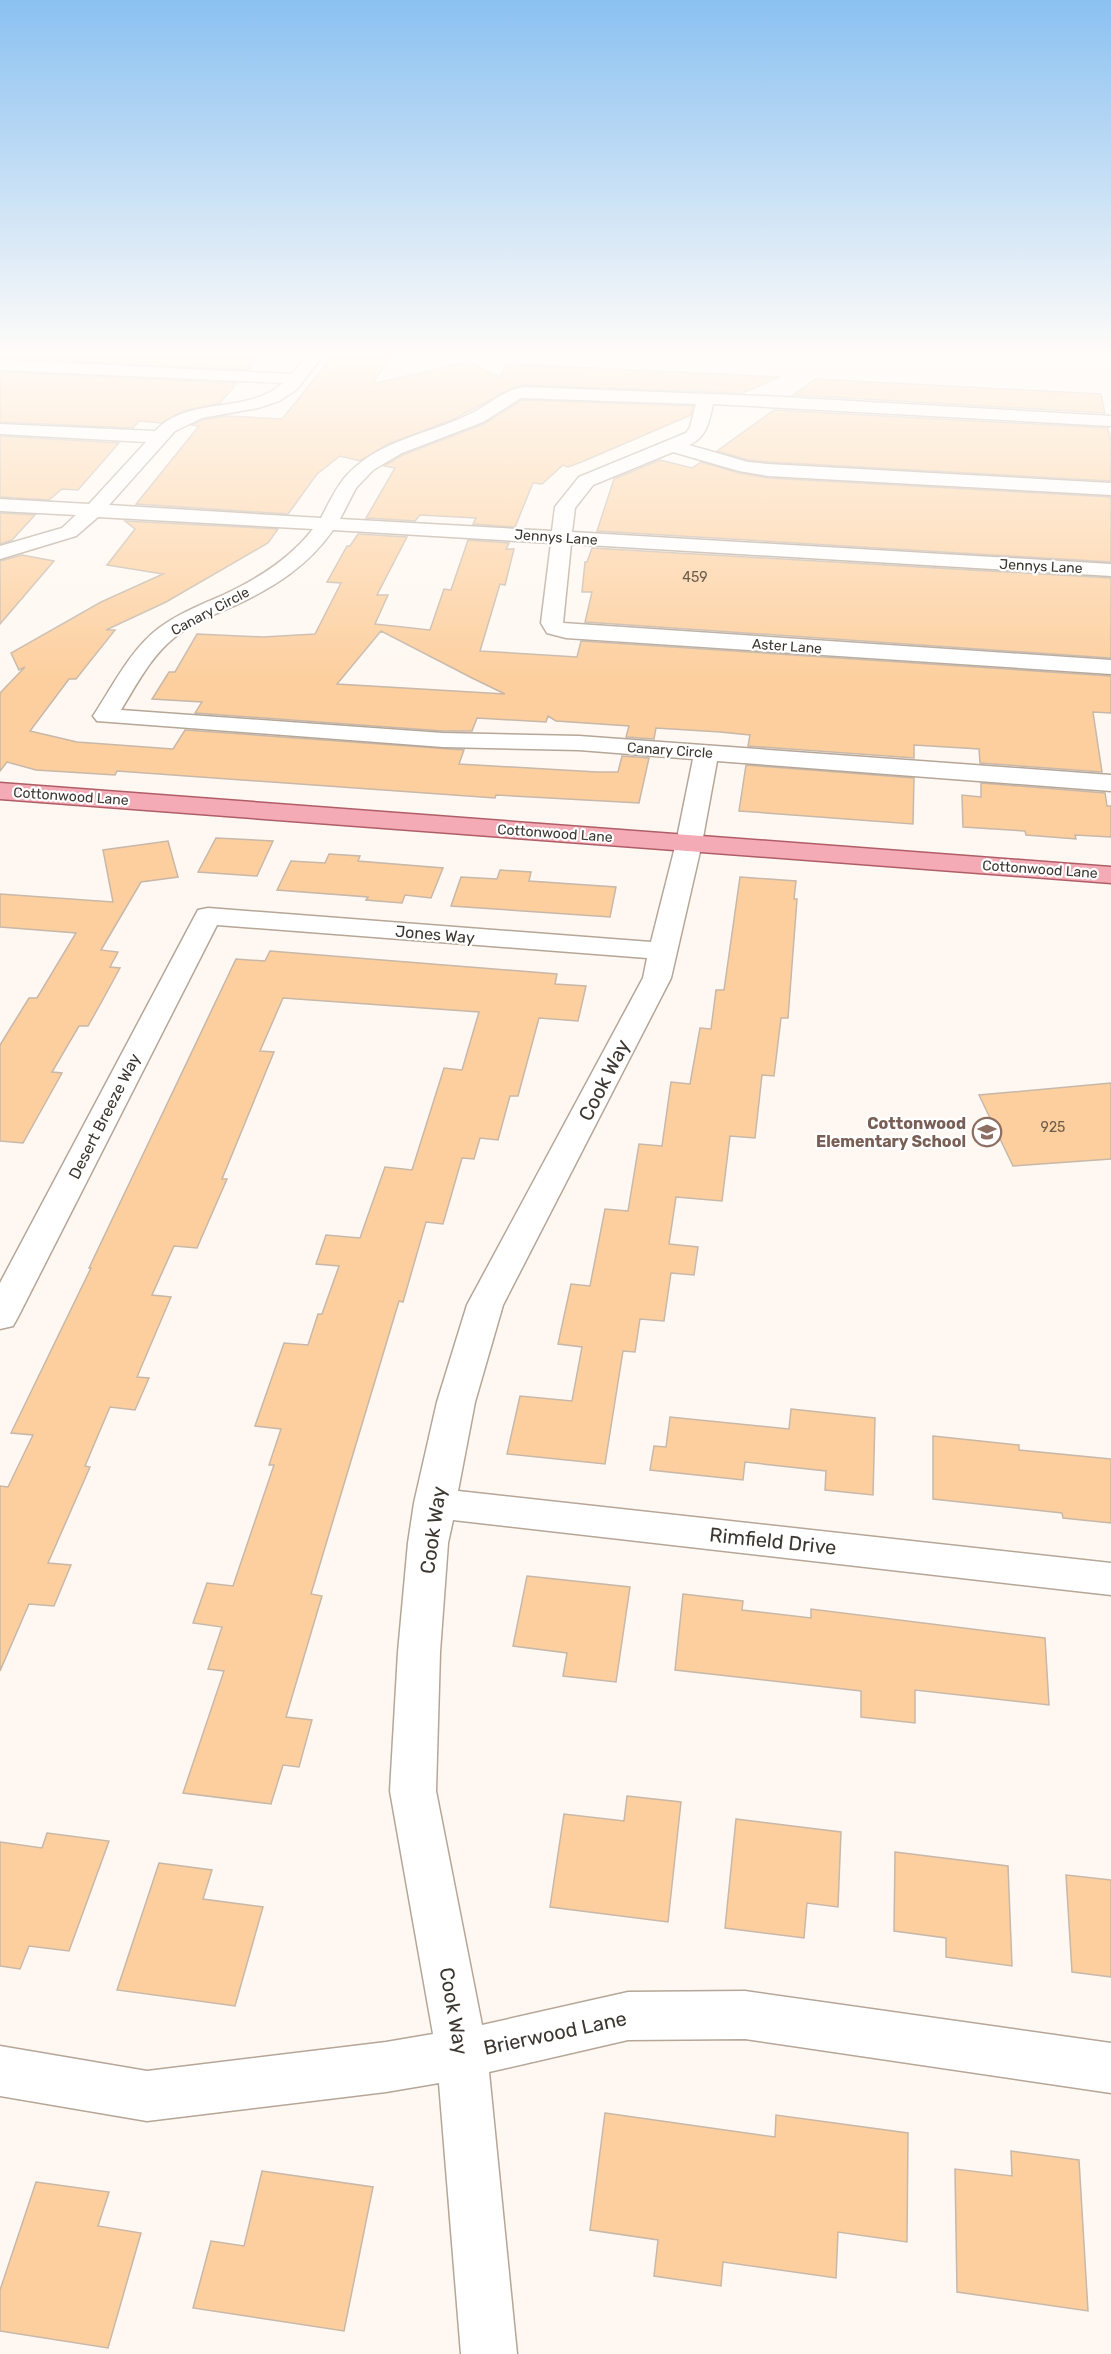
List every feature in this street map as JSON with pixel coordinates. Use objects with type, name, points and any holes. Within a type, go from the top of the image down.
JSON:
[{"type":"main road","name":"Cottonwood Lane","points":[[0,791],[1111,875]]},
{"type":"street","points":[[0,553],[69,532],[94,510],[139,461]]},
{"type":"street","name":"Canary Circle","points":[[375,461],[355,476],[317,539],[283,570],[251,589],[177,626],[147,651],[105,716],[443,740],[579,743],[1111,783]]},
{"type":"street","points":[[562,538],[565,507],[586,480],[636,461]]},
{"type":"street","points":[[726,461],[768,470],[1111,489]]},
{"type":"street","name":"Jennys Lane","points":[[0,505],[1111,570]]},
{"type":"street","name":"Aster Lane","points":[[562,538],[552,623],[560,630],[1111,667]]},
{"type":"street","name":"Cook Way","points":[[489,2354],[462,2054],[413,1791],[419,1652],[428,1543],[456,1402],[485,1305],[657,978],[689,843],[706,753]]},
{"type":"street","name":"Jones Way","points":[[208,916],[662,951]]},
{"type":"street","name":"Desert Breeze Way","points":[[0,1317],[208,916]]},
{"type":"street","name":"Rimfield Drive","points":[[435,1503],[1111,1579]]},
{"type":"street","name":"Brierwood Lane","points":[[0,2072],[147,2096],[386,2067],[462,2054],[628,2016],[745,2015],[1111,2068]]},
{"type":"building","points":[[0,461],[103,461],[78,490],[62,489],[49,500],[0,497]]},
{"type":"building","points":[[171,461],[334,461],[317,474],[288,514],[136,504]]},
{"type":"building","points":[[393,461],[584,461],[568,467],[563,465],[542,484],[533,483],[515,527],[473,524],[476,518],[420,515],[415,521],[366,518],[395,468],[384,466]]},
{"type":"building","points":[[658,461],[692,468],[701,462],[739,473],[768,478],[1111,497],[1111,562],[597,531],[614,479]]},
{"type":"building","points":[[757,461],[1111,461],[1111,481]]},
{"type":"building","points":[[0,513],[35,515],[12,540],[0,544]]},
{"type":"building","points":[[125,521],[278,529],[268,543],[166,602],[106,630],[115,630],[76,679],[69,679],[30,731],[77,742],[173,749],[185,730],[464,750],[459,764],[597,772],[618,772],[622,756],[649,758],[639,803],[496,795],[495,798],[117,771],[115,775],[36,770],[7,762],[0,771],[0,693],[25,667],[19,670],[11,653],[101,602],[163,574],[107,565],[135,529]]},
{"type":"building","points":[[358,534],[407,537],[377,595],[388,595],[375,624],[430,630],[444,589],[451,590],[468,540],[509,543],[506,549],[514,549],[505,585],[500,584],[480,651],[577,657],[581,641],[1111,676],[1111,713],[1093,712],[1102,772],[980,763],[979,749],[914,745],[914,758],[748,746],[750,735],[720,732],[656,728],[654,739],[626,737],[629,726],[556,721],[548,716],[546,722],[477,718],[472,731],[443,731],[195,713],[202,702],[152,699],[169,672],[175,672],[197,634],[263,637],[315,634],[341,583],[327,582],[347,546],[350,546]],"holes":[[[381,631],[505,694],[337,684]]]},
{"type":"building","points":[[592,548],[1111,578],[1111,658],[585,622],[592,592],[582,592],[585,562]]},
{"type":"building","points":[[22,555],[54,561],[0,624],[0,561]]},
{"type":"building","points":[[746,765],[914,778],[913,824],[739,811]]},
{"type":"building","points":[[981,783],[1105,793],[1107,806],[1111,806],[1111,837],[1075,835],[1076,839],[1026,835],[1025,831],[963,827],[962,795],[981,797]]},
{"type":"building","points":[[216,838],[273,841],[257,876],[198,872]]},
{"type":"building","points":[[168,841],[178,877],[141,882],[101,950],[118,952],[110,967],[120,968],[101,1003],[88,1026],[79,1026],[52,1072],[62,1073],[23,1143],[0,1141],[0,1045],[29,998],[37,998],[76,933],[0,927],[0,894],[113,902],[103,850]]},
{"type":"building","points":[[329,854],[360,856],[358,861],[443,868],[431,898],[405,895],[402,903],[366,900],[368,897],[277,890],[291,861],[325,863]]},
{"type":"building","points":[[500,870],[531,872],[529,881],[616,887],[610,917],[451,906],[461,877],[497,879]]},
{"type":"building","points":[[740,877],[796,881],[794,899],[797,899],[788,1018],[781,1018],[774,1076],[762,1075],[755,1138],[730,1136],[722,1201],[676,1197],[669,1244],[698,1247],[694,1275],[671,1273],[664,1321],[640,1319],[635,1352],[623,1351],[605,1464],[507,1454],[520,1396],[572,1401],[582,1347],[558,1344],[571,1284],[590,1286],[605,1209],[628,1211],[639,1144],[662,1146],[671,1082],[690,1084],[700,1028],[711,1029],[716,990],[724,990]]},
{"type":"building","points":[[270,951],[557,974],[555,984],[586,986],[578,1021],[539,1018],[518,1096],[510,1096],[498,1140],[480,1138],[474,1159],[462,1158],[443,1224],[426,1222],[403,1302],[399,1301],[311,1594],[322,1596],[286,1717],[312,1720],[299,1767],[283,1765],[271,1804],[183,1793],[224,1671],[208,1669],[222,1627],[193,1623],[207,1583],[233,1586],[274,1465],[269,1465],[281,1429],[255,1426],[284,1343],[308,1345],[318,1314],[322,1314],[339,1266],[316,1264],[326,1235],[360,1238],[385,1167],[412,1170],[444,1068],[462,1070],[479,1012],[283,998],[260,1051],[274,1052],[222,1179],[227,1179],[197,1248],[174,1246],[152,1295],[171,1297],[137,1377],[149,1378],[135,1410],[110,1407],[85,1466],[90,1467],[48,1563],[71,1565],[54,1606],[29,1604],[0,1671],[0,1486],[8,1487],[33,1435],[11,1433],[236,959],[265,961]]},
{"type":"building","points":[[1111,1083],[1111,1159],[1013,1166],[979,1095]]},
{"type":"building","points":[[791,1409],[875,1418],[873,1495],[825,1490],[826,1471],[745,1462],[743,1480],[650,1470],[654,1446],[666,1447],[670,1417],[789,1429]]},
{"type":"building","points":[[933,1436],[1019,1445],[1019,1450],[1111,1459],[1111,1523],[1063,1518],[1062,1513],[933,1499]]},
{"type":"building","points":[[527,1576],[630,1587],[616,1682],[563,1676],[567,1653],[513,1646]]},
{"type":"building","points":[[683,1594],[743,1601],[742,1610],[811,1618],[811,1609],[1045,1638],[1049,1705],[915,1690],[915,1723],[861,1717],[861,1691],[675,1670]]},
{"type":"building","points":[[627,1796],[681,1802],[668,1922],[550,1907],[564,1814],[624,1821]]},
{"type":"building","points":[[736,1819],[841,1832],[838,1907],[807,1903],[804,1938],[725,1928]]},
{"type":"building","points":[[47,1833],[109,1841],[69,1951],[29,1946],[20,1969],[0,1966],[0,1842],[42,1848]]},
{"type":"building","points":[[895,1852],[1008,1866],[1012,1966],[946,1957],[946,1938],[894,1931]]},
{"type":"building","points":[[159,1863],[212,1870],[203,1899],[263,1907],[235,2006],[117,1990]]},
{"type":"building","points":[[1066,1875],[1111,1880],[1111,1977],[1072,1972]]},
{"type":"building","points":[[605,2113],[775,2137],[776,2115],[908,2133],[907,2242],[838,2232],[836,2278],[723,2262],[721,2286],[654,2276],[658,2240],[590,2230]]},
{"type":"building","points":[[1011,2151],[1079,2160],[1088,2311],[957,2292],[955,2169],[1012,2176]]},
{"type":"building","points":[[262,2171],[373,2187],[344,2331],[193,2308],[211,2241],[244,2246]]},
{"type":"building","points":[[36,2182],[109,2192],[98,2226],[141,2233],[108,2348],[0,2331],[0,2290]]},
{"type":"place","name":"Cottonwood Elementary School","points":[[987,1132]]}]
